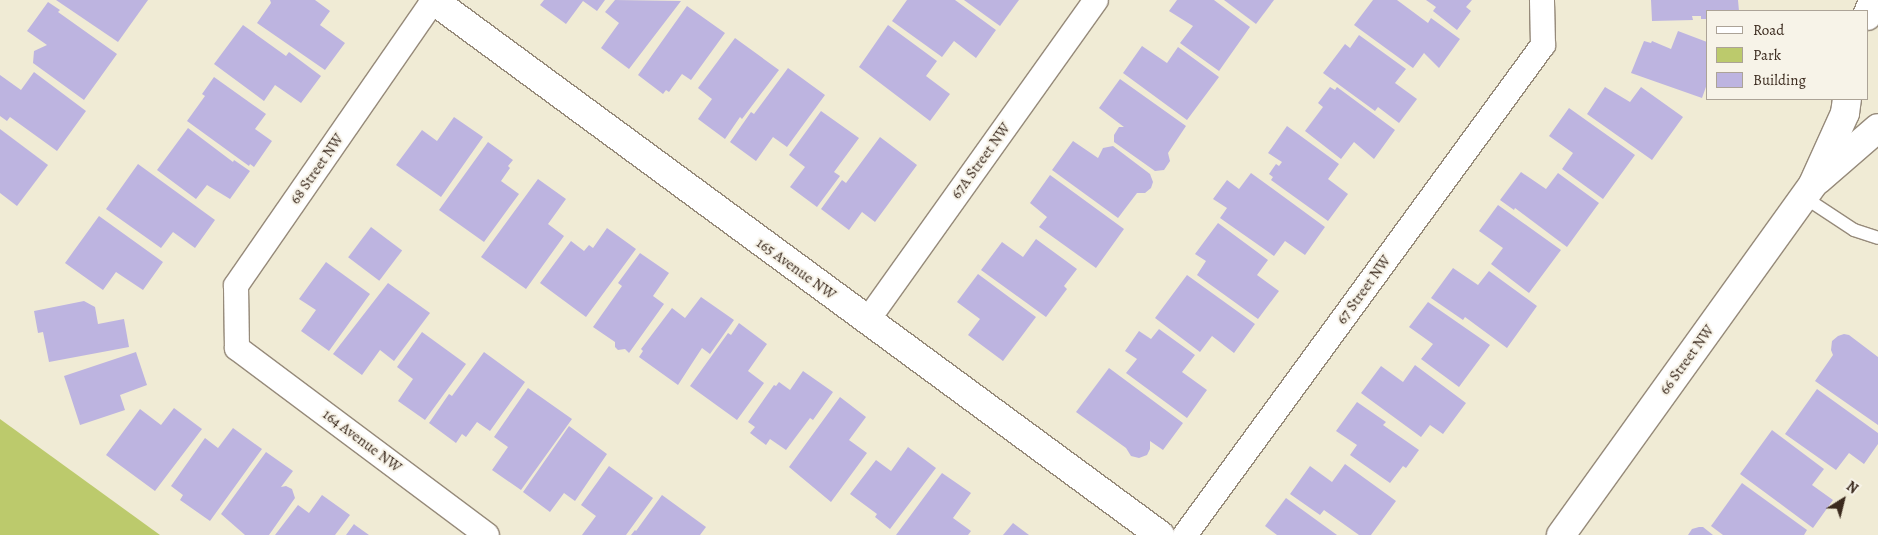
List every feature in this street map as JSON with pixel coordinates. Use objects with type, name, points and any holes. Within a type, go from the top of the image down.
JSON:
[{"type":"street","name":"165 Avenue NW","points":[[433,0],[1160,535]]},
{"type":"street","name":"68 Street NW","points":[[238,348],[236,286],[433,0]]},
{"type":"street","name":"67A Street NW","points":[[867,321],[1096,0]]},
{"type":"street","name":"67 Street NW","points":[[1186,535],[1543,45],[1542,0]]},
{"type":"street","points":[[1868,13],[1873,0]]},
{"type":"street","name":"66 Street NW","points":[[1560,535],[1809,190],[1844,113],[1847,100]]},
{"type":"street","name":"66 Street NW","points":[[1809,190],[1878,128]]},
{"type":"street","name":"164 Avenue NW","points":[[238,348],[486,535]]},
{"type":"lane","points":[[1809,190],[1854,230],[1878,238]]},
{"type":"green space","points":[[0,419],[160,535],[0,535]]},
{"type":"building","points":[[56,0],[148,0],[118,42]]},
{"type":"building","points":[[270,0],[315,0],[330,11],[320,25],[345,43],[325,70],[257,23],[271,3]]},
{"type":"building","points":[[544,0],[605,0],[597,11],[583,1],[566,24],[540,5]]},
{"type":"building","points":[[615,0],[681,1],[629,69],[601,48],[619,23],[605,12]]},
{"type":"building","points":[[907,0],[955,0],[996,30],[976,58],[954,41],[942,57],[892,21]]},
{"type":"building","points":[[964,0],[1019,0],[1000,26]]},
{"type":"building","points":[[1177,0],[1214,0],[1250,27],[1219,71],[1180,43],[1193,26],[1169,11]]},
{"type":"building","points":[[1224,0],[1274,0],[1256,24]]},
{"type":"building","points":[[1373,0],[1397,0],[1428,23],[1431,18],[1460,39],[1439,68],[1424,53],[1413,68],[1354,25]]},
{"type":"building","points":[[1426,0],[1472,0],[1466,7],[1471,11],[1457,30],[1433,11],[1436,7]]},
{"type":"building","points":[[1651,0],[1738,0],[1739,10],[1706,10],[1706,19],[1701,19],[1701,16],[1692,16],[1693,20],[1652,21]]},
{"type":"building","points":[[48,2],[60,10],[58,12],[117,54],[84,100],[33,63],[34,51],[47,45],[27,31]]},
{"type":"building","points":[[687,6],[725,33],[691,80],[682,74],[669,92],[666,90],[663,94],[638,75]]},
{"type":"building","points":[[243,25],[286,56],[289,52],[321,76],[301,103],[275,85],[264,101],[214,64]]},
{"type":"building","points":[[888,25],[937,61],[926,76],[950,94],[930,121],[859,67]]},
{"type":"building","points":[[1678,31],[1706,42],[1706,87],[1702,98],[1631,73],[1644,41],[1651,43],[1652,41],[1671,49]]},
{"type":"building","points":[[1359,35],[1406,69],[1395,83],[1417,99],[1399,123],[1378,107],[1375,111],[1323,73],[1345,44],[1350,48]]},
{"type":"building","points":[[735,38],[779,70],[742,119],[740,117],[725,139],[698,119],[712,99],[698,88]]},
{"type":"building","points":[[1142,46],[1167,63],[1178,47],[1219,77],[1187,120],[1123,73]]},
{"type":"building","points":[[788,68],[825,95],[787,147],[773,137],[756,161],[730,142],[751,112],[754,114]]},
{"type":"building","points":[[34,72],[86,111],[57,151],[10,117],[7,121],[0,116],[0,75],[21,90]]},
{"type":"building","points":[[214,77],[266,114],[255,129],[272,141],[254,167],[250,164],[249,166],[187,121],[205,96],[202,94]]},
{"type":"building","points":[[1120,79],[1186,126],[1168,153],[1170,161],[1164,170],[1155,171],[1114,142],[1114,135],[1119,127],[1124,127],[1099,108]]},
{"type":"building","points":[[1330,87],[1335,90],[1337,87],[1395,130],[1374,159],[1354,142],[1341,159],[1305,131],[1323,107],[1318,103]]},
{"type":"building","points":[[1605,87],[1630,102],[1641,87],[1683,117],[1652,160],[1587,114]]},
{"type":"building","points":[[1569,108],[1635,155],[1603,199],[1562,169],[1573,153],[1549,136]]},
{"type":"building","points":[[821,111],[859,138],[834,172],[840,176],[817,207],[790,187],[805,167],[789,155]]},
{"type":"building","points":[[454,117],[483,137],[441,197],[396,165],[422,130],[437,141]]},
{"type":"building","points":[[1287,126],[1339,164],[1328,179],[1348,194],[1328,221],[1271,180],[1273,177],[1269,174],[1276,164],[1279,166],[1282,162],[1268,153]]},
{"type":"building","points":[[188,128],[233,162],[234,160],[250,171],[230,199],[207,185],[196,199],[157,170]]},
{"type":"building","points":[[0,129],[48,165],[17,206],[0,193]]},
{"type":"building","points":[[880,137],[917,165],[875,222],[862,212],[849,230],[821,209],[842,180],[846,183]]},
{"type":"building","points":[[1073,141],[1098,158],[1103,148],[1113,146],[1150,174],[1153,182],[1151,188],[1145,193],[1137,193],[1118,218],[1052,170]]},
{"type":"building","points":[[488,142],[513,160],[501,181],[519,194],[484,242],[439,210]]},
{"type":"building","points":[[138,164],[215,220],[195,248],[173,232],[161,248],[106,209]]},
{"type":"building","points":[[1521,172],[1546,189],[1558,173],[1599,203],[1567,247],[1515,208],[1514,210],[1500,200]]},
{"type":"building","points":[[1251,173],[1325,227],[1305,255],[1285,241],[1274,256],[1220,218],[1227,208],[1213,199],[1227,180],[1239,189]]},
{"type":"building","points":[[1050,175],[1124,229],[1096,268],[1039,227],[1047,217],[1030,203]]},
{"type":"building","points":[[538,179],[566,199],[548,224],[564,236],[526,289],[481,257]]},
{"type":"building","points":[[1498,205],[1561,250],[1529,293],[1491,264],[1503,248],[1479,231]]},
{"type":"building","points":[[99,216],[163,262],[143,290],[116,272],[103,290],[65,263]]},
{"type":"building","points":[[1218,223],[1268,260],[1257,275],[1279,291],[1258,319],[1197,275],[1206,261],[1195,254]]},
{"type":"building","points":[[371,227],[402,250],[379,281],[348,257]]},
{"type":"building","points":[[607,228],[636,249],[586,317],[540,283],[571,241],[584,251],[589,245],[593,248]]},
{"type":"building","points":[[1036,239],[1077,269],[1064,286],[1067,289],[1046,317],[981,270],[1002,242],[1023,257]]},
{"type":"building","points":[[640,253],[669,273],[653,296],[664,304],[629,353],[625,349],[618,350],[615,347],[615,342],[593,327],[622,286],[618,283]]},
{"type":"building","points":[[326,262],[370,294],[329,351],[301,331],[316,310],[299,299]]},
{"type":"building","points":[[1453,268],[1478,285],[1489,271],[1537,306],[1507,348],[1465,317],[1463,320],[1431,298]]},
{"type":"building","points":[[978,274],[1036,317],[1003,361],[968,335],[980,319],[957,302]]},
{"type":"building","points":[[1187,275],[1255,324],[1234,353],[1212,336],[1200,352],[1155,318]]},
{"type":"building","points":[[388,283],[430,313],[394,361],[380,350],[362,375],[333,354]]},
{"type":"building","points":[[701,297],[734,320],[710,354],[702,348],[678,385],[639,357],[643,351],[641,349],[672,308],[685,318]]},
{"type":"building","points":[[84,301],[95,307],[98,324],[124,319],[129,347],[49,362],[43,332],[38,333],[34,311]]},
{"type":"building","points":[[1428,302],[1490,345],[1459,387],[1421,359],[1433,344],[1409,327]]},
{"type":"building","points":[[739,323],[767,344],[748,371],[764,383],[737,420],[690,386],[728,333],[731,335]]},
{"type":"building","points":[[1159,329],[1195,355],[1182,372],[1207,390],[1187,418],[1126,373],[1137,359],[1125,351],[1139,331],[1151,339]]},
{"type":"building","points":[[422,332],[466,364],[425,420],[398,401],[413,379],[397,367]]},
{"type":"building","points":[[1844,334],[1849,335],[1878,357],[1878,425],[1815,381],[1833,355],[1831,350],[1832,341]]},
{"type":"building","points":[[136,352],[147,385],[120,395],[125,410],[80,425],[64,376]]},
{"type":"building","points":[[484,352],[525,382],[490,431],[477,422],[466,437],[462,434],[456,443],[429,423],[449,394],[452,396]]},
{"type":"building","points":[[1415,365],[1466,403],[1443,434],[1430,425],[1421,437],[1361,393],[1381,366],[1403,382]]},
{"type":"building","points":[[1109,368],[1183,423],[1163,450],[1150,441],[1150,449],[1147,455],[1139,458],[1131,456],[1126,448],[1076,412]]},
{"type":"building","points":[[803,371],[833,392],[813,420],[810,418],[786,450],[770,439],[766,445],[750,433],[755,427],[748,422],[774,385],[776,386],[779,382],[790,390]]},
{"type":"building","points":[[528,388],[572,419],[521,490],[492,470],[508,447],[494,437]]},
{"type":"building","points":[[1817,389],[1878,433],[1878,444],[1864,464],[1849,453],[1836,470],[1785,434]]},
{"type":"building","points":[[840,397],[866,417],[849,440],[867,453],[831,502],[789,467]]},
{"type":"building","points":[[1357,402],[1386,422],[1383,425],[1419,450],[1406,468],[1403,466],[1390,483],[1350,455],[1357,445],[1336,431]]},
{"type":"building","points":[[174,408],[202,429],[155,491],[106,455],[140,409],[161,425]]},
{"type":"building","points":[[569,426],[607,454],[575,501],[564,493],[550,512],[523,492]]},
{"type":"building","points":[[233,428],[262,449],[210,521],[180,500],[183,495],[171,486],[205,438],[218,448]]},
{"type":"building","points":[[1772,430],[1824,469],[1812,485],[1833,500],[1813,528],[1740,474]]},
{"type":"building","points":[[908,447],[936,468],[890,529],[875,517],[877,514],[850,494],[876,460],[891,471]]},
{"type":"building","points":[[266,452],[293,471],[281,487],[286,486],[292,489],[295,498],[269,535],[245,535],[221,514]]},
{"type":"building","points":[[1345,464],[1396,501],[1371,535],[1359,535],[1324,510],[1320,515],[1290,494],[1310,466],[1332,482]]},
{"type":"building","points":[[609,466],[653,498],[626,535],[582,535],[596,516],[581,505]]},
{"type":"building","points":[[942,473],[971,493],[953,518],[971,531],[968,535],[896,535]]},
{"type":"building","points":[[1742,483],[1807,530],[1804,535],[1723,535],[1711,526]]},
{"type":"building","points":[[322,495],[350,515],[335,535],[275,535],[298,505],[309,513]]},
{"type":"building","points":[[662,495],[706,527],[700,535],[631,535],[636,531]]},
{"type":"building","points":[[1286,498],[1337,535],[1277,535],[1265,526]]},
{"type":"building","points":[[1013,523],[1029,535],[1003,535]]},
{"type":"building","points":[[355,525],[369,535],[346,535]]},
{"type":"building","points":[[1703,527],[1713,535],[1688,535],[1692,529]]}]
